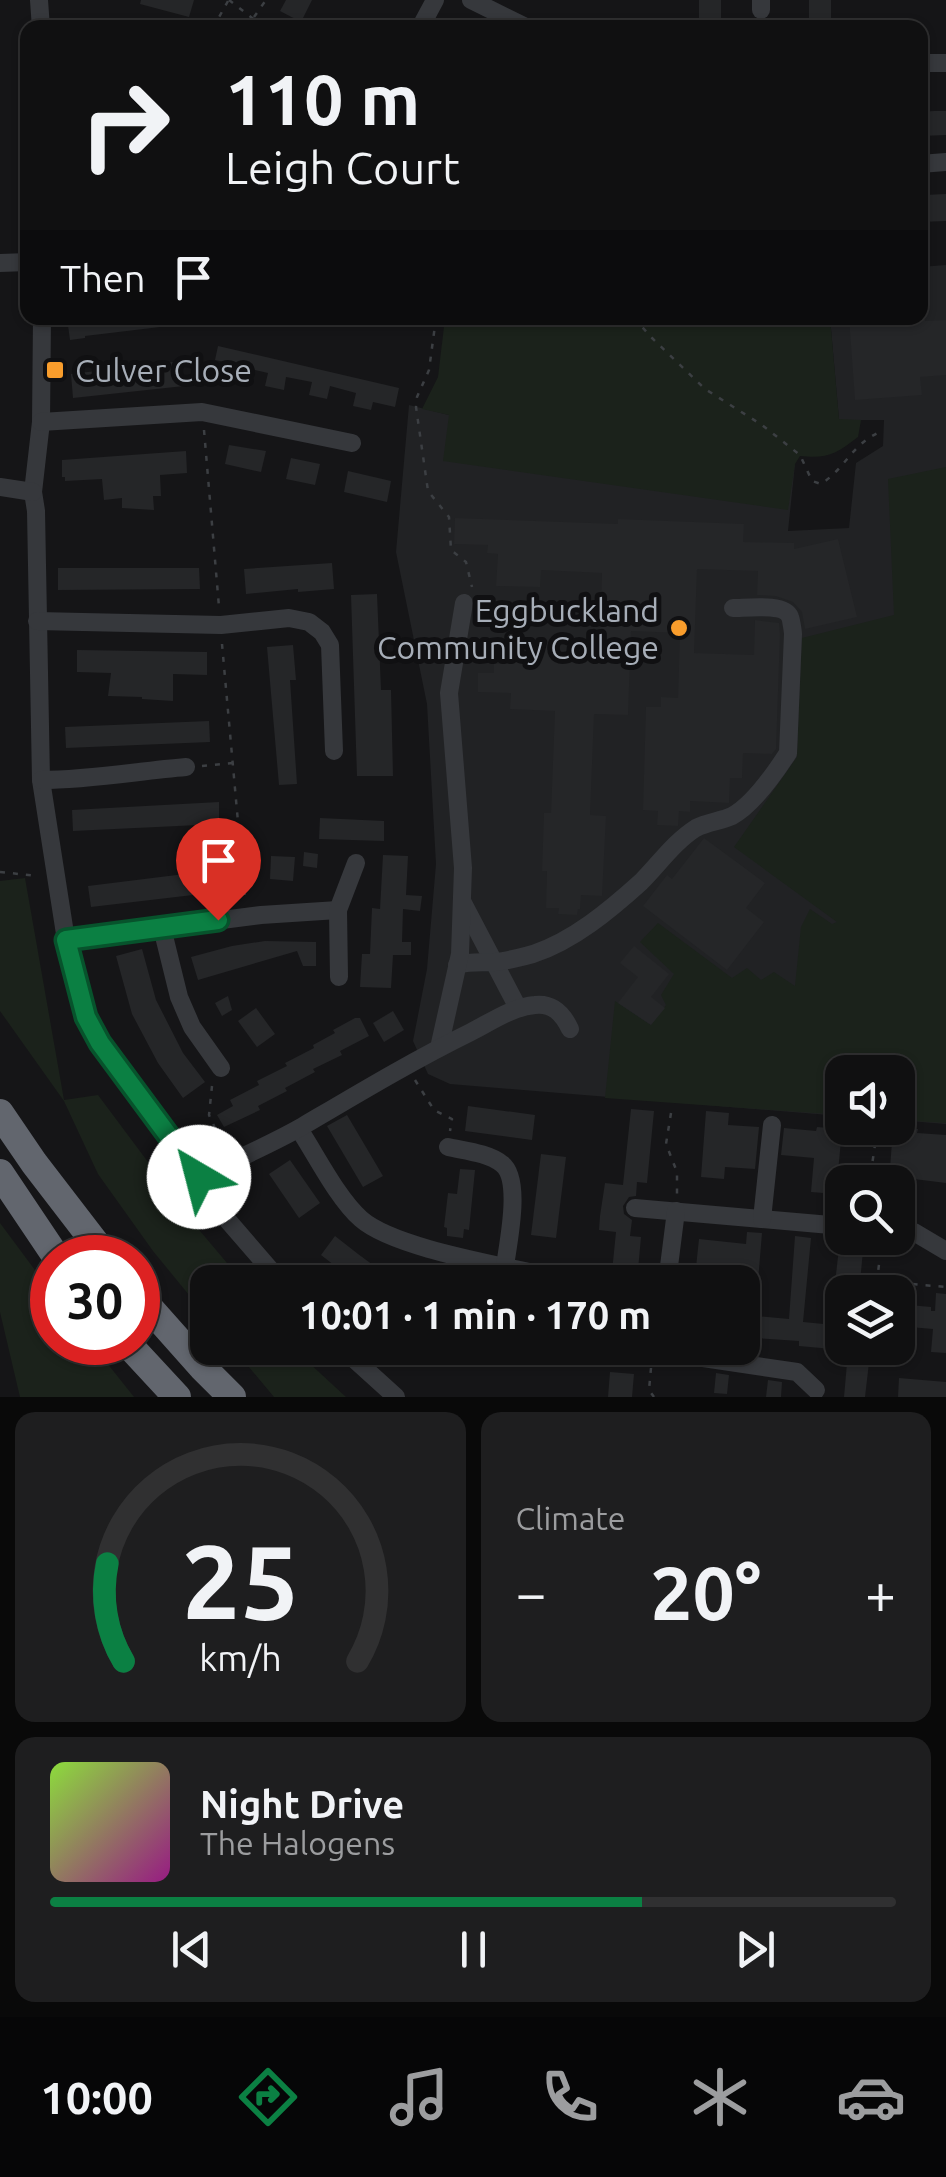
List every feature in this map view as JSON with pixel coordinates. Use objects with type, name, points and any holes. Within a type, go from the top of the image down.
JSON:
[{"type":"highway","points":[[0,1113],[89,1235]]},
{"type":"highway","points":[[0,1173],[41,1235]]},
{"type":"highway","points":[[160,1320],[232,1397]]},
{"type":"highway","points":[[147,1365],[177,1397]]},
{"type":"street","points":[[471,0],[512,20]]},
{"type":"street","points":[[42,325],[42,422],[34,492],[41,780],[66,940],[86,1017],[100,1043],[224,1216],[266,1265]]},
{"type":"street","points":[[42,422],[202,412],[352,443]]},
{"type":"street","points":[[0,487],[34,492]]},
{"type":"street","points":[[440,1048],[457,964],[462,902],[450,692],[464,603]]},
{"type":"street","points":[[457,964],[533,954],[567,939],[641,882],[699,826],[717,823],[738,812],[779,768],[788,753],[791,618],[789,612],[780,608],[733,608]]},
{"type":"street","points":[[37,621],[220,625],[289,618],[309,622],[330,645],[324,728],[334,751]]},
{"type":"street","points":[[41,780],[80,780],[186,767]]},
{"type":"street","points":[[338,977],[338,910],[356,864]]},
{"type":"street","points":[[462,902],[518,1008]]},
{"type":"street","points":[[66,940],[246,917],[338,910]]},
{"type":"street","points":[[162,928],[179,997],[192,1026],[222,1068]]},
{"type":"street","points":[[199,1177],[299,1129],[362,1090],[518,1008],[551,1006],[564,1016],[570,1029]]},
{"type":"street","points":[[762,1219],[772,1125]]},
{"type":"street","points":[[299,1129],[357,1216],[374,1229],[502,1265]]},
{"type":"street","points":[[448,1147],[484,1155],[505,1165],[513,1194],[506,1265]]},
{"type":"street","points":[[635,1208],[825,1225]]},
{"type":"street","points":[[670,1265],[676,1211]]},
{"type":"street","points":[[915,1233],[946,1252]]},
{"type":"street","points":[[361,1365],[396,1397]]},
{"type":"street","points":[[755,1365],[798,1372],[816,1390]]},
{"type":"path","points":[[229,0],[254,18],[266,0]]},
{"type":"path","points":[[435,325],[429,370],[416,407],[428,491],[449,517],[451,550],[466,562],[472,590],[464,603]]},
{"type":"path","points":[[640,325],[705,389],[762,425],[800,456],[812,481],[821,484],[836,474],[854,448],[882,431]]},
{"type":"path","points":[[202,412],[246,917]]},
{"type":"path","points":[[186,767],[234,764]]},
{"type":"path","points":[[0,872],[56,878]]},
{"type":"path","points":[[413,1063],[434,1110],[452,1119],[448,1147]]},
{"type":"path","points":[[222,1068],[213,1075],[209,1115],[232,1162]]},
{"type":"path","points":[[671,1112],[666,1144],[676,1172],[676,1211]]},
{"type":"path","points":[[880,1255],[877,1281],[946,1288]]},
{"type":"path","points":[[651,1365],[649,1390],[654,1397]]},
{"type":"shaded area","name":"Eggbuckland Community College","points":[[946,265],[946,1124],[915,1121],[915,1055],[825,1055],[825,1115],[450,1084],[428,1074],[413,1041],[427,969],[436,864],[427,704],[396,552],[409,405],[449,415],[795,464],[788,531],[849,528],[856,463],[883,446],[884,420],[839,420],[831,325],[928,325],[928,266]]},
{"type":"shaded area","points":[[444,325],[831,325],[839,419],[861,420],[858,437],[843,448],[817,457],[800,456],[795,464],[788,510],[443,461],[449,415],[422,409],[438,377]]},
{"type":"shaded area","points":[[946,467],[946,1123],[915,1121],[915,1055],[825,1055],[825,1114],[605,1098],[615,1001],[651,1025],[666,1005],[661,995],[674,974],[640,942],[658,923],[732,978],[747,968],[761,980],[774,972],[795,986],[801,927],[810,909],[832,924],[837,922],[734,847],[797,757],[802,638],[894,615],[888,479]]},
{"type":"shaded area","points":[[25,878],[64,1100],[98,1095],[229,1265],[190,1265],[190,1296],[160,1260],[160,1235],[142,1235],[98,1174],[64,1101],[0,1011],[0,881]]},
{"type":"shaded area","points":[[0,1223],[30,1263],[30,1365],[109,1365],[134,1397],[20,1397],[0,1312]]},
{"type":"shaded area","points":[[247,1365],[311,1365],[346,1397],[274,1397]]},
{"type":"building","points":[[141,0],[194,0],[189,17],[140,4]]},
{"type":"building","points":[[286,0],[312,0],[302,20],[280,11]]},
{"type":"building","points":[[699,0],[721,0],[721,20],[699,20]]},
{"type":"building","points":[[809,0],[831,0],[831,20],[809,20]]},
{"type":"building","points":[[946,111],[946,135],[928,136],[928,112]]},
{"type":"building","points":[[946,194],[946,221],[928,222],[928,195]]},
{"type":"building","points":[[946,320],[946,375],[920,377],[922,395],[855,400],[850,325],[928,325],[928,321]]},
{"type":"building","points":[[68,325],[160,325],[160,327],[70,340]]},
{"type":"building","points":[[218,346],[399,388],[395,407],[373,402],[371,410],[353,406],[356,393],[330,386],[327,399],[309,395],[312,382],[286,377],[284,390],[265,386],[268,373],[243,367],[240,379],[222,375],[225,362],[215,360]]},
{"type":"building","points":[[181,361],[184,386],[73,398],[71,374]]},
{"type":"building","points":[[229,445],[266,451],[261,472],[225,464]]},
{"type":"building","points":[[186,451],[187,473],[160,475],[161,496],[153,496],[154,510],[122,508],[122,498],[104,500],[102,479],[65,481],[62,477],[62,460]]},
{"type":"building","points":[[291,458],[320,464],[315,485],[286,479]]},
{"type":"building","points":[[348,471],[391,481],[387,502],[344,492]]},
{"type":"building","points":[[455,518],[744,524],[743,542],[794,543],[794,549],[838,539],[857,617],[805,629],[802,612],[793,602],[757,595],[758,571],[697,569],[694,653],[754,655],[755,620],[779,623],[776,749],[772,754],[743,753],[742,778],[730,778],[729,803],[690,801],[690,812],[679,811],[678,826],[657,825],[658,811],[643,810],[646,707],[661,707],[661,697],[678,698],[680,633],[631,631],[628,715],[594,714],[590,815],[606,816],[602,896],[581,895],[577,915],[558,914],[559,908],[546,908],[547,871],[542,871],[544,813],[551,813],[555,711],[510,709],[511,693],[478,692],[478,673],[494,673],[494,664],[511,664],[512,641],[548,643],[547,650],[589,651],[590,643],[600,643],[602,573],[541,570],[540,587],[496,586],[498,554],[487,553],[488,545],[454,544]]},
{"type":"building","points":[[332,563],[334,589],[246,594],[244,569]]},
{"type":"building","points":[[58,568],[199,568],[200,589],[58,590]]},
{"type":"building","points":[[377,594],[381,690],[391,690],[393,776],[357,776],[351,595]]},
{"type":"building","points":[[293,645],[296,680],[290,680],[297,784],[279,785],[267,647]]},
{"type":"building","points":[[77,650],[207,652],[207,675],[173,674],[173,701],[108,696],[111,673],[77,672]]},
{"type":"building","points":[[209,721],[210,742],[66,748],[65,727]]},
{"type":"building","points":[[219,802],[219,824],[73,831],[72,810]]},
{"type":"building","points":[[320,818],[384,821],[384,841],[319,839]]},
{"type":"building","points":[[704,838],[765,883],[746,908],[764,922],[727,970],[643,906],[667,875],[672,879]]},
{"type":"building","points":[[304,852],[318,854],[317,868],[303,866]]},
{"type":"building","points":[[383,855],[408,856],[406,895],[422,896],[420,911],[403,909],[402,942],[411,942],[411,955],[393,955],[391,988],[360,987],[362,954],[370,954],[372,908],[380,909]]},
{"type":"building","points":[[271,856],[295,857],[293,881],[270,879]]},
{"type":"building","points":[[225,869],[227,891],[91,907],[88,886]]},
{"type":"building","points":[[265,941],[316,942],[316,966],[303,966],[297,951],[198,980],[191,957]]},
{"type":"building","points":[[634,946],[669,974],[651,997],[665,1008],[651,1025],[618,1003],[638,977],[620,963]]},
{"type":"building","points":[[142,949],[156,1000],[183,1053],[205,1082],[183,1098],[158,1063],[132,1014],[116,956]]},
{"type":"building","points":[[228,996],[232,1010],[222,1016],[215,1003]]},
{"type":"building","points":[[256,1008],[275,1034],[257,1047],[238,1021]]},
{"type":"building","points":[[393,1011],[404,1030],[384,1042],[373,1023]]},
{"type":"building","points":[[360,1018],[369,1036],[258,1106],[260,1110],[224,1127],[217,1115],[233,1106],[230,1100],[259,1085],[257,1081],[287,1066],[285,1063],[314,1048],[313,1045],[335,1033],[333,1030]]},
{"type":"building","points":[[468,1106],[535,1115],[532,1140],[465,1131]]},
{"type":"building","points":[[631,1109],[654,1111],[647,1183],[637,1182],[636,1196],[629,1197],[623,1206],[624,1214],[632,1220],[630,1236],[641,1237],[638,1265],[613,1265],[616,1232],[599,1230],[605,1183],[623,1185]]},
{"type":"building","points":[[706,1111],[729,1113],[728,1125],[759,1127],[755,1169],[725,1167],[724,1179],[701,1177]]},
{"type":"building","points":[[347,1115],[383,1176],[363,1187],[327,1126]]},
{"type":"building","points":[[817,1127],[825,1128],[825,1145],[841,1145],[839,1165],[825,1165],[825,1193],[811,1192],[814,1158],[781,1155],[784,1128],[816,1131]]},
{"type":"building","points":[[915,1129],[917,1133],[946,1135],[946,1183],[915,1179],[915,1165],[890,1165],[892,1145],[915,1145]]},
{"type":"building","points":[[541,1154],[566,1157],[556,1238],[531,1235]]},
{"type":"building","points":[[290,1160],[320,1203],[299,1218],[269,1174]]},
{"type":"building","points":[[460,1169],[475,1170],[469,1230],[464,1229],[463,1238],[447,1236],[444,1227],[448,1193],[457,1194]]},
{"type":"building","points":[[747,1232],[762,1233],[759,1265],[696,1265],[699,1239],[746,1244]]},
{"type":"building","points":[[335,1236],[373,1265],[334,1265],[321,1255]]},
{"type":"building","points":[[795,1236],[811,1238],[803,1322],[825,1324],[825,1348],[799,1346],[799,1341],[760,1338],[760,1316],[789,1319]]},
{"type":"building","points":[[838,1255],[863,1255],[861,1275],[836,1275]]},
{"type":"building","points":[[936,1293],[946,1294],[946,1353],[931,1352],[933,1329],[915,1327],[915,1306],[935,1311]]},
{"type":"building","points":[[847,1365],[869,1365],[865,1397],[844,1397]]},
{"type":"building","points":[[610,1372],[634,1374],[632,1397],[608,1397]]},
{"type":"building","points":[[716,1373],[729,1375],[727,1394],[714,1393]]},
{"type":"building","points":[[899,1378],[946,1382],[946,1397],[898,1397]]},
{"type":"building","points":[[768,1380],[782,1382],[781,1397],[766,1397]]},
{"type":"place","name":"Culver Close","points":[[55,370]]},
{"type":"place","name":"Eggbuckland Community College","points":[[679,628]]},
{"type":"route","points":[[199,1177],[100,1043],[86,1017],[66,940],[218,920]]}]
